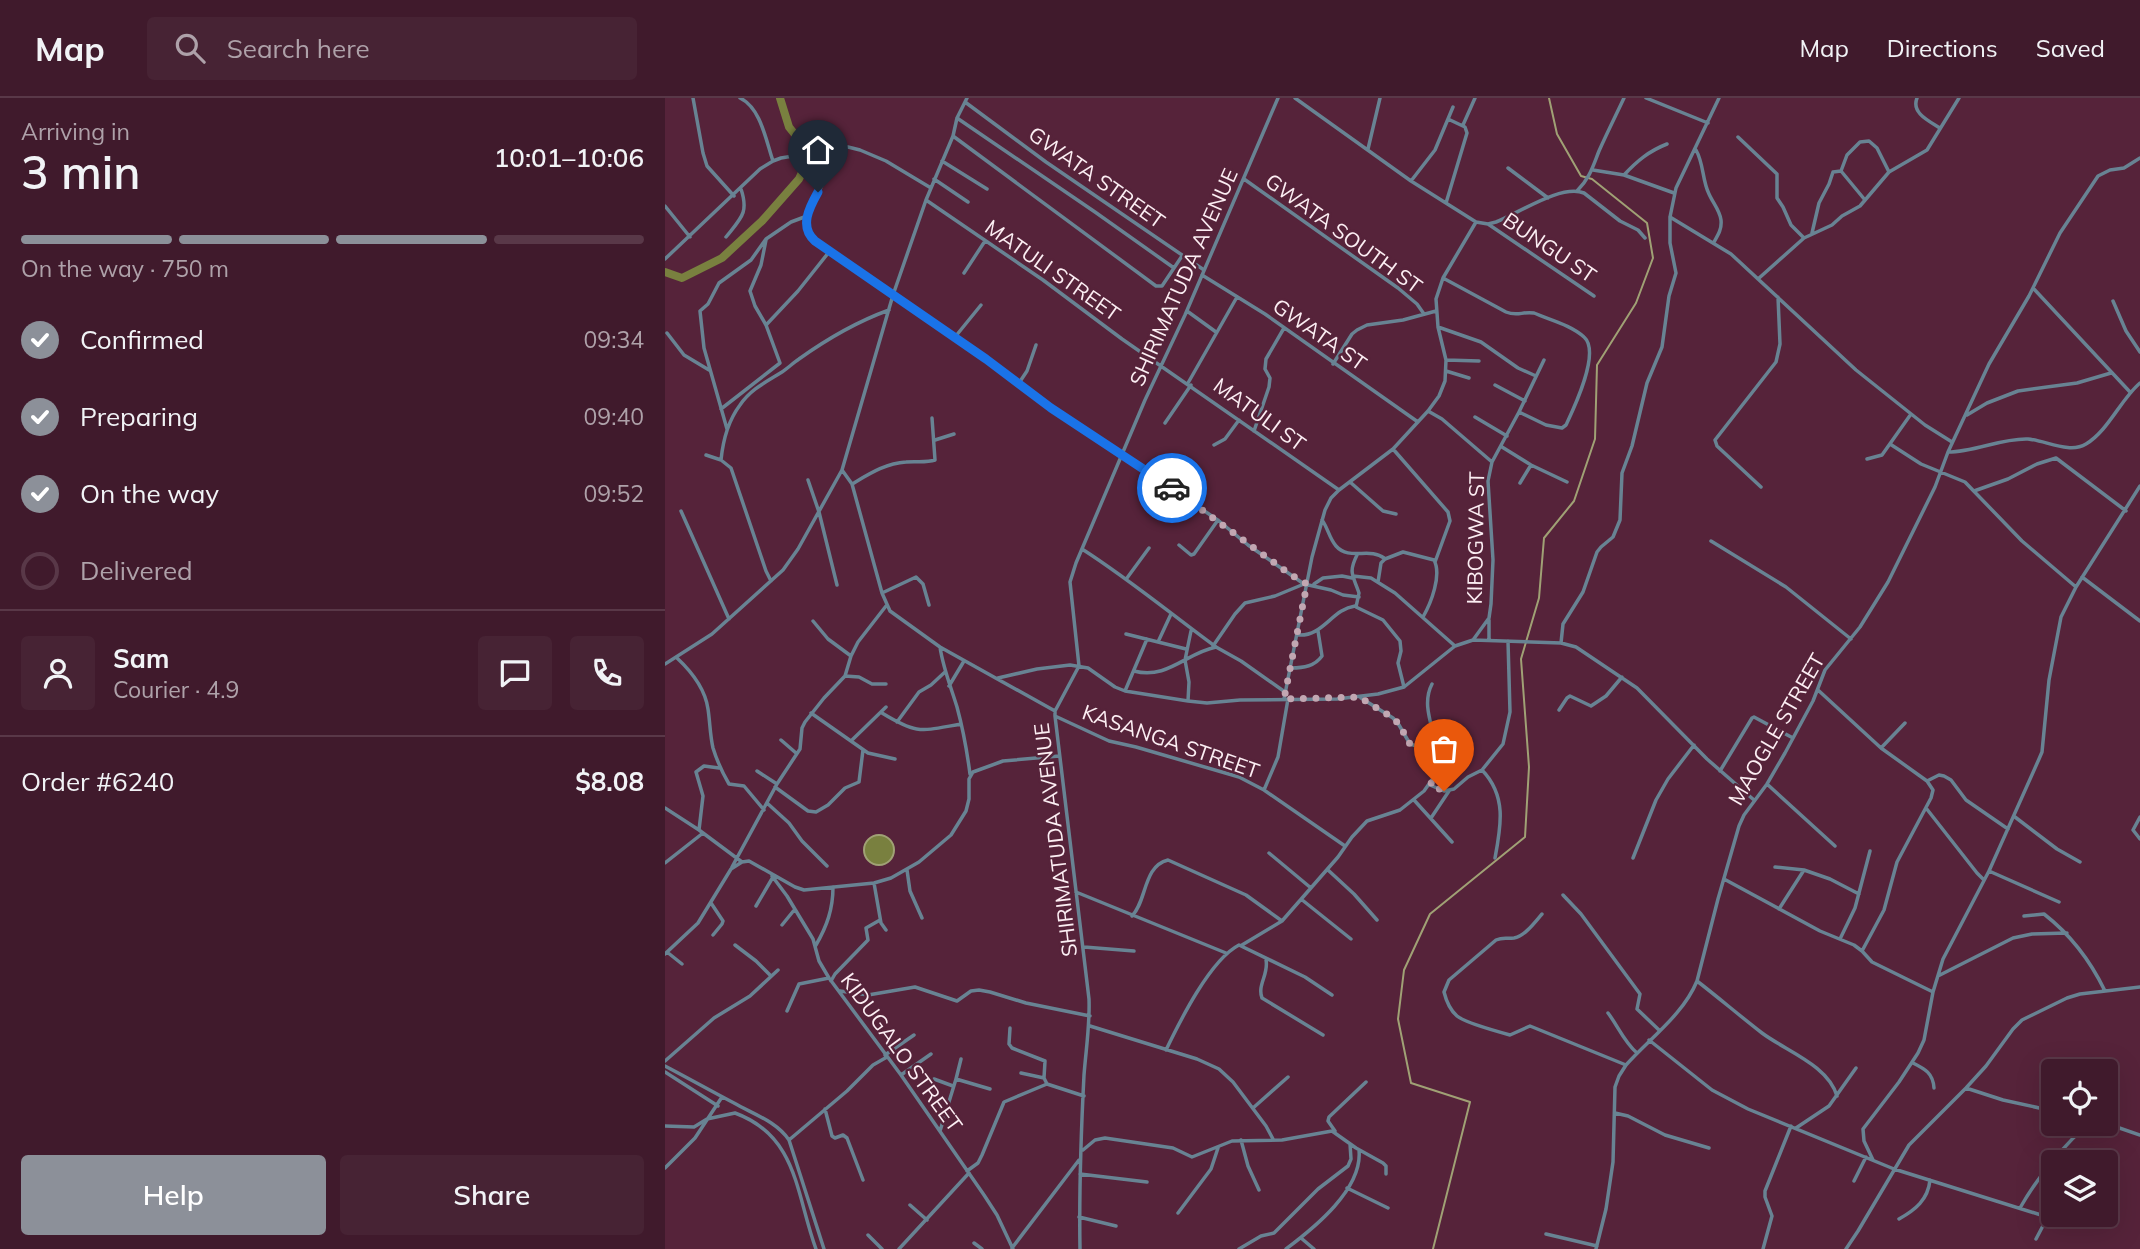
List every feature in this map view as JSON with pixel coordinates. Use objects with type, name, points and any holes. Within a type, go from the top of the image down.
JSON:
[{"type":"street","points":[[693,98],[707,166],[734,196]]},
{"type":"street","points":[[740,98],[747,101],[754,110],[773,161]]},
{"type":"street","name":"SHIRIMATUDA AVENUE","points":[[1080,1249],[1084,1075],[1090,1016],[1055,714],[1079,666],[1070,582],[1122,454],[1187,311],[1278,98]]},
{"type":"street","points":[[1295,98],[1411,181],[1476,222],[1488,224],[1548,198],[1577,191],[1584,193],[1620,221],[1635,228],[1645,238]]},
{"type":"street","points":[[1368,149],[1380,98]]},
{"type":"street","points":[[1463,125],[1475,98]]},
{"type":"street","points":[[1577,191],[1593,170],[1624,98]]},
{"type":"street","points":[[1646,98],[1708,123]]},
{"type":"street","points":[[1561,642],[1563,624],[1583,592],[1597,552],[1613,537],[1620,520],[1622,473],[1632,446],[1647,383],[1662,347],[1669,296],[1675,280],[1670,243],[1670,217],[1674,194],[1719,98]]},
{"type":"street","points":[[1917,98],[1917,111],[1940,128]]},
{"type":"street","points":[[1758,279],[1804,238],[1829,228],[1865,200],[1889,172],[1904,161],[1924,153],[1959,98]]},
{"type":"street","points":[[665,664],[712,634],[771,582],[798,549],[842,470],[893,295],[926,200],[966,100]]},
{"type":"street","name":"GWATA STREET","points":[[966,100],[1037,155],[1182,256]]},
{"type":"street","points":[[1411,181],[1434,150],[1453,107]]},
{"type":"street","points":[[957,118],[1174,268]]},
{"type":"street","points":[[1446,203],[1467,133],[1463,125],[1448,119]]},
{"type":"street","points":[[953,135],[1156,286],[1162,286],[1182,256]]},
{"type":"street","points":[[1738,137],[1777,174],[1777,198],[1791,225],[1804,238]]},
{"type":"street","points":[[1841,171],[1847,155],[1860,142],[1866,140],[1877,148],[1889,172]]},
{"type":"street","points":[[1624,175],[1639,159],[1667,144]]},
{"type":"street","points":[[665,259],[760,169],[773,161],[795,155],[848,147],[860,149],[931,187]]},
{"type":"street","points":[[1695,149],[1702,162],[1704,182],[1721,217],[1719,232],[1714,242]]},
{"type":"street","points":[[833,150],[830,170],[807,216],[808,235],[955,337],[1051,408],[1218,520],[1248,545],[1308,584],[1359,597]]},
{"type":"street","name":"MAOGLE STREET","points":[[1596,1247],[1611,1179],[1615,1087],[1626,1065],[1687,1000],[1697,981],[1739,826],[1793,738],[1818,690],[1825,670],[1851,639],[1888,582],[1935,487],[1948,452],[1989,364],[2033,288],[2060,233],[2094,180],[2102,173],[2125,168],[2140,158]]},
{"type":"street","points":[[942,161],[987,189]]},
{"type":"street","points":[[1508,168],[1548,198]]},
{"type":"street","points":[[1593,170],[1624,175],[1674,194]]},
{"type":"street","points":[[1841,171],[1865,200]]},
{"type":"street","points":[[1812,233],[1821,197],[1833,172],[1841,171]]},
{"type":"street","points":[[934,179],[968,202]]},
{"type":"street","name":"GWATA SOUTH ST","points":[[1244,179],[1398,288],[1417,304],[1424,314]]},
{"type":"street","points":[[726,237],[744,212],[741,189]]},
{"type":"street","name":"MATULI STREET","points":[[926,200],[1161,365]]},
{"type":"street","points":[[665,206],[690,236]]},
{"type":"street","points":[[727,429],[703,348],[700,311],[708,304],[719,283],[751,260],[765,239],[791,222],[807,216]]},
{"type":"street","points":[[1670,217],[1731,254],[1828,345],[1911,414],[1953,442]]},
{"type":"street","points":[[1264,790],[1278,757],[1285,692],[1322,520],[1331,498],[1393,449],[1439,396],[1445,381],[1446,360],[1438,327],[1436,299],[1443,278],[1476,222]]},
{"type":"street","name":"BUNGU ST","points":[[1488,224],[1594,296]]},
{"type":"street","points":[[721,410],[780,363],[750,291],[761,265],[765,239]]},
{"type":"street","points":[[964,273],[985,241]]},
{"type":"street","points":[[766,325],[829,252]]},
{"type":"street","name":"GWATA ST","points":[[1182,256],[1418,422]]},
{"type":"street","points":[[1443,278],[1514,316],[1534,313],[1573,330],[1588,342],[1589,354],[1582,388],[1566,425],[1555,428],[1520,412]]},
{"type":"street","points":[[2033,288],[2130,392]]},
{"type":"street","points":[[1165,424],[1237,297]]},
{"type":"street","points":[[1761,487],[1717,446],[1715,440],[1776,362],[1780,344],[1778,297]]},
{"type":"street","points":[[2113,301],[2126,331],[2140,352]]},
{"type":"street","points":[[955,337],[981,305]]},
{"type":"street","points":[[721,460],[727,429],[740,404],[763,382],[783,372],[841,331],[889,310]]},
{"type":"street","points":[[1187,311],[1216,332]]},
{"type":"street","points":[[1333,364],[1357,330],[1436,311]]},
{"type":"street","points":[[1438,327],[1481,342],[1518,368],[1536,376]]},
{"type":"street","points":[[1254,431],[1269,387],[1270,378],[1264,366],[1266,359],[1284,328]]},
{"type":"street","points":[[667,333],[684,355],[710,371]]},
{"type":"street","points":[[1019,383],[1027,371],[1036,345]]},
{"type":"street","points":[[1446,360],[1479,361]]},
{"type":"street","name":"KIBOGWA ST","points":[[1472,639],[1489,618],[1491,604],[1493,560],[1488,481],[1492,462],[1520,412],[1544,360]]},
{"type":"street","name":"MATULI ST","points":[[1161,365],[1339,490]]},
{"type":"street","points":[[1446,371],[1469,379]]},
{"type":"street","points":[[1966,416],[1987,403],[2018,391],[2077,383],[2111,373]]},
{"type":"street","points":[[1948,452],[2020,439],[2077,448],[2091,440],[2140,383]]},
{"type":"street","points":[[1495,385],[1525,401]]},
{"type":"street","points":[[1428,411],[1447,423],[1492,462]]},
{"type":"street","points":[[1867,459],[1882,455],[1911,414]]},
{"type":"street","points":[[1475,417],[1507,436]]},
{"type":"street","points":[[852,484],[887,465],[935,460],[932,418]]},
{"type":"street","points":[[1214,445],[1225,439],[1239,420]]},
{"type":"street","points":[[935,440],[954,434]]},
{"type":"street","points":[[1890,444],[1940,473],[1961,479],[2029,548],[2076,587]]},
{"type":"street","points":[[1502,447],[1567,482]]},
{"type":"street","points":[[1393,449],[1448,512],[1450,521],[1436,562],[1436,580],[1429,607],[1423,617]]},
{"type":"street","points":[[706,455],[721,460],[731,468],[771,582]]},
{"type":"street","points":[[1974,491],[2056,458],[2126,510]]},
{"type":"street","points":[[1520,483],[1531,465]]},
{"type":"street","points":[[682,964],[666,953],[698,923],[711,903],[776,786],[800,749],[802,728],[811,713],[845,676],[858,642],[886,606],[852,484],[842,470]]},
{"type":"street","points":[[809,481],[837,584]]},
{"type":"street","points":[[1350,482],[1383,511],[1396,514]]},
{"type":"street","points":[[1873,1160],[1864,1141],[1863,1129],[1913,1063],[1924,1040],[1933,992],[1943,959],[2015,817],[2042,752],[2046,697],[2058,625],[2076,587],[2140,486]]},
{"type":"street","points":[[681,511],[729,619]]},
{"type":"street","points":[[1179,545],[1188,553],[1194,554],[1218,520]]},
{"type":"street","points":[[1322,520],[1335,545],[1341,549],[1357,555],[1375,553],[1385,559]]},
{"type":"street","points":[[1711,541],[1786,587],[1851,639]]},
{"type":"street","points":[[1127,578],[1149,548]]},
{"type":"street","points":[[1082,549],[1127,578],[1191,630],[1285,692]]},
{"type":"street","points":[[1378,582],[1381,562],[1403,552],[1436,562]]},
{"type":"street","points":[[1298,635],[1318,630],[1345,609],[1355,606],[1359,597],[1352,577],[1357,555]]},
{"type":"street","points":[[1134,671],[1157,673],[1215,646],[1229,621],[1245,603],[1275,596],[1323,578],[1342,576],[1364,576],[1378,582],[1395,593],[1455,646]]},
{"type":"street","points":[[882,593],[916,577],[921,579],[929,605]]},
{"type":"street","points":[[2082,578],[2140,621]]},
{"type":"street","name":"KASANGA STREET","points":[[886,606],[940,647],[998,678],[1055,714],[1109,741],[1227,772],[1264,790],[1345,846]]},
{"type":"street","points":[[1355,606],[1383,620],[1400,641],[1398,663],[1404,687]]},
{"type":"street","points":[[1158,642],[1171,614]]},
{"type":"street","points":[[1489,618],[1489,640]]},
{"type":"street","points":[[813,621],[828,639],[851,656]]},
{"type":"street","points":[[1188,701],[1189,682],[1185,660],[1191,630]]},
{"type":"street","points":[[1291,668],[1305,668],[1321,659],[1318,630]]},
{"type":"street","points":[[1126,634],[1186,649]]},
{"type":"street","points":[[1125,691],[1147,639]]},
{"type":"street","points":[[998,678],[1070,665],[1088,668],[1125,691],[1188,701],[1207,703],[1328,699],[1386,693],[1404,687],[1455,646],[1472,639],[1561,642],[1576,647],[1622,677],[1652,702],[1720,771],[1754,800]]},
{"type":"street","points":[[1431,818],[1448,791],[1482,770],[1499,751],[1506,737],[1510,712],[1508,641]]},
{"type":"street","points":[[665,808],[742,862],[757,864],[804,890],[874,883],[907,870],[951,835],[960,822],[969,799],[970,775],[961,724],[940,647]]},
{"type":"street","points":[[676,657],[691,671],[703,693],[720,769],[729,784],[744,786],[764,810]]},
{"type":"street","points":[[949,686],[964,661]]},
{"type":"street","points":[[897,722],[919,692],[932,685],[945,672]]},
{"type":"street","points":[[845,676],[859,677],[872,684],[886,684]]},
{"type":"street","points":[[1559,710],[1570,696],[1591,706],[1606,696],[1622,677]]},
{"type":"street","points":[[1432,684],[1427,706],[1435,733],[1437,755]]},
{"type":"street","points":[[1818,690],[1881,748],[1927,781],[1933,790],[1897,862],[1884,909],[1863,950]]},
{"type":"street","points":[[1167,1050],[1182,1016],[1226,953],[1282,921],[1367,821],[1401,810],[1430,785],[1441,767],[1441,758],[1410,744],[1393,718],[1359,697]]},
{"type":"street","points":[[851,741],[886,707]]},
{"type":"street","points":[[811,713],[863,750],[895,759]]},
{"type":"street","points":[[882,713],[910,729],[961,724]]},
{"type":"street","points":[[1720,771],[1752,718],[1793,738]]},
{"type":"street","points":[[1881,748],[1905,723]]},
{"type":"street","points":[[781,740],[796,753]]},
{"type":"street","points":[[1633,858],[1656,800],[1668,779],[1694,746]]},
{"type":"street","points":[[757,771],[808,811],[815,812],[821,810],[845,788],[859,782],[863,750]]},
{"type":"street","points":[[970,775],[1003,761],[1059,756]]},
{"type":"street","points":[[665,863],[701,831],[703,796],[696,772],[704,766],[720,769]]},
{"type":"street","points":[[1482,770],[1493,784],[1500,802],[1501,815],[1495,858]]},
{"type":"street","points":[[1927,781],[1939,775],[1951,780],[1966,800],[2008,829]]},
{"type":"street","points":[[1767,784],[1835,846]]},
{"type":"street","points":[[1430,785],[1448,791]]},
{"type":"street","points":[[1414,800],[1452,842]]},
{"type":"street","points":[[767,803],[789,823],[802,841],[827,866]]},
{"type":"street","points":[[1926,808],[1984,880]]},
{"type":"street","points":[[2015,817],[2057,849],[2080,862]]},
{"type":"street","points":[[2140,817],[2133,830],[2140,839]]},
{"type":"street","points":[[1840,939],[1855,908],[1870,851]]},
{"type":"street","points":[[1269,853],[1311,888]]},
{"type":"street","points":[[1132,916],[1137,911],[1148,880],[1156,867],[1168,860],[1246,894],[1282,921]]},
{"type":"street","points":[[731,869],[742,862]]},
{"type":"street","points":[[1775,867],[1804,870],[1830,879],[1859,894]]},
{"type":"street","points":[[907,870],[910,891],[922,918]]},
{"type":"street","points":[[1328,870],[1377,920]]},
{"type":"street","points":[[1779,909],[1804,870]]},
{"type":"street","points":[[1989,871],[2059,902]]},
{"type":"street","name":"KIDUGALO STREET","points":[[768,872],[795,909],[816,945],[819,961],[830,980],[901,1075],[968,1172],[997,1215],[1013,1248]]},
{"type":"street","points":[[756,906],[773,877]]},
{"type":"street","points":[[1724,879],[1863,950],[1872,962],[1933,992]]},
{"type":"street","points":[[874,883],[880,920],[886,930]]},
{"type":"street","points":[[816,945],[829,919],[833,887]]},
{"type":"street","points":[[1076,892],[1226,953]]},
{"type":"street","points":[[1563,895],[1581,914],[1640,994],[1636,1006],[1638,1012],[1659,1030]]},
{"type":"street","points":[[1301,899],[1351,939]]},
{"type":"street","points":[[711,903],[723,921],[713,935]]},
{"type":"street","points":[[782,925],[795,909]]},
{"type":"street","points":[[1542,914],[1516,938],[1501,937],[1496,940],[1450,980],[1444,992],[1448,1003],[1455,1015],[1464,1020],[1510,1035],[1530,1026],[1626,1065]]},
{"type":"street","points":[[2024,916],[2044,914],[2067,933],[2091,964],[2105,991]]},
{"type":"street","points":[[787,1010],[799,984],[830,980],[868,940],[866,928],[880,920]]},
{"type":"street","points":[[1938,976],[2014,938],[2032,934],[2067,933]]},
{"type":"street","points":[[735,945],[771,976]]},
{"type":"street","points":[[1242,945],[1266,960],[1305,977],[1332,995]]},
{"type":"street","points":[[1084,947],[1134,951]]},
{"type":"street","points":[[1266,960],[1266,971],[1260,988],[1262,998],[1323,1035]]},
{"type":"street","points":[[778,970],[740,1003],[714,1018],[665,1063],[779,1128],[789,1140],[824,1249]]},
{"type":"street","points":[[1697,981],[1765,1036],[1814,1067],[1831,1082],[1837,1096]]},
{"type":"street","points":[[839,991],[867,995],[915,987],[957,1002],[971,991],[979,990],[1090,1016]]},
{"type":"street","points":[[1846,1249],[1901,1156],[1986,1066],[2022,1020],[2067,998],[2140,987]]},
{"type":"street","points":[[1608,1013],[1630,1047],[1637,1053]]},
{"type":"street","points":[[1090,1026],[1197,1059],[1219,1069],[1253,1108],[1274,1141]]},
{"type":"street","points":[[1010,1028],[1009,1044],[1013,1048],[1045,1061],[1044,1078],[1047,1084]]},
{"type":"street","points":[[789,1140],[873,1065],[913,1035]]},
{"type":"street","points":[[1649,1040],[1696,1078],[1748,1109],[1894,1169],[2045,1217],[2045,1224],[2036,1240]]},
{"type":"street","points":[[901,1075],[931,1054]]},
{"type":"street","points":[[940,1131],[961,1059]]},
{"type":"street","points":[[1913,1063],[1929,1072],[1934,1088]]},
{"type":"street","points":[[1763,1249],[1772,1216],[1765,1191],[1777,1156],[1794,1127],[1822,1112],[1856,1068]]},
{"type":"street","points":[[665,1072],[718,1106]]},
{"type":"street","points":[[1021,1073],[1044,1078]]},
{"type":"street","points":[[1253,1108],[1288,1077]]},
{"type":"street","points":[[934,1079],[953,1086]]},
{"type":"street","points":[[956,1079],[990,1089]]},
{"type":"street","points":[[1366,1082],[1329,1117],[1336,1132],[1359,1150],[1383,1163],[1386,1166],[1386,1174]]},
{"type":"street","points":[[899,1249],[978,1163],[1004,1102],[1047,1084],[1084,1096]]},
{"type":"street","points":[[1966,1088],[2041,1108]]},
{"type":"street","points":[[665,1168],[689,1144],[722,1097]]},
{"type":"street","points":[[825,1109],[832,1136],[835,1138],[843,1135],[847,1138],[863,1180]]},
{"type":"street","points":[[665,1126],[694,1126],[706,1119],[735,1113],[759,1125],[770,1134],[790,1161],[816,1249]]},
{"type":"street","points":[[1615,1113],[1628,1116],[1665,1135],[1709,1148]]},
{"type":"street","points":[[2118,1127],[2140,1135]]},
{"type":"street","points":[[1082,1152],[1094,1140],[1105,1138],[1173,1148],[1192,1157],[1232,1141],[1274,1141],[1327,1131],[1336,1132]]},
{"type":"street","points":[[2020,1208],[2055,1155],[2075,1136]]},
{"type":"street","points":[[1241,1140],[1248,1166],[1259,1190]]},
{"type":"street","points":[[1239,1249],[1261,1236],[1274,1233],[1318,1189],[1341,1173],[1350,1163],[1350,1144]]},
{"type":"street","points":[[1178,1213],[1211,1169],[1218,1148]]},
{"type":"street","points":[[1286,1249],[1320,1221],[1347,1188],[1358,1163],[1359,1150]]},
{"type":"street","points":[[1854,1181],[1866,1157]]},
{"type":"street","points":[[1013,1248],[1081,1158]]},
{"type":"street","points":[[1080,1174],[1147,1182]]},
{"type":"street","points":[[1899,1219],[1919,1206],[1928,1192],[1930,1180]]},
{"type":"street","points":[[1347,1188],[1388,1208]]},
{"type":"street","points":[[910,1205],[927,1220]]},
{"type":"street","points":[[1079,1217],[1117,1226]]},
{"type":"street","points":[[1546,1234],[1596,1247]]},
{"type":"street","points":[[869,1235],[882,1249]]},
{"type":"street","points":[[1301,1238],[1314,1249]]},
{"type":"street","points":[[974,1243],[982,1249]]},
{"type":"shaded area","points":[[879,835],[889,840],[894,850],[889,860],[879,865],[869,860],[864,850],[869,840]]},
{"type":"waterway","points":[[665,272],[682,278],[722,258],[762,221],[799,179],[806,164],[805,147],[789,127],[780,98]]},
{"type":"waterway","points":[[1433,1249],[1470,1102],[1411,1083],[1398,1019],[1404,970],[1430,914],[1525,837],[1529,767],[1521,659],[1539,598],[1544,538],[1574,501],[1595,439],[1597,365],[1636,303],[1653,258],[1647,223],[1592,179],[1581,176],[1557,134],[1549,98]]},
{"type":"way so far","points":[[1172,488],[1248,545],[1307,584],[1284,699],[1359,697],[1393,718],[1399,724],[1406,740],[1414,747],[1429,750],[1441,758],[1441,767],[1430,785],[1444,791]]},
{"type":"route","points":[[818,192],[807,216],[806,229],[815,241],[923,314],[1051,408],[1172,488]]}]
